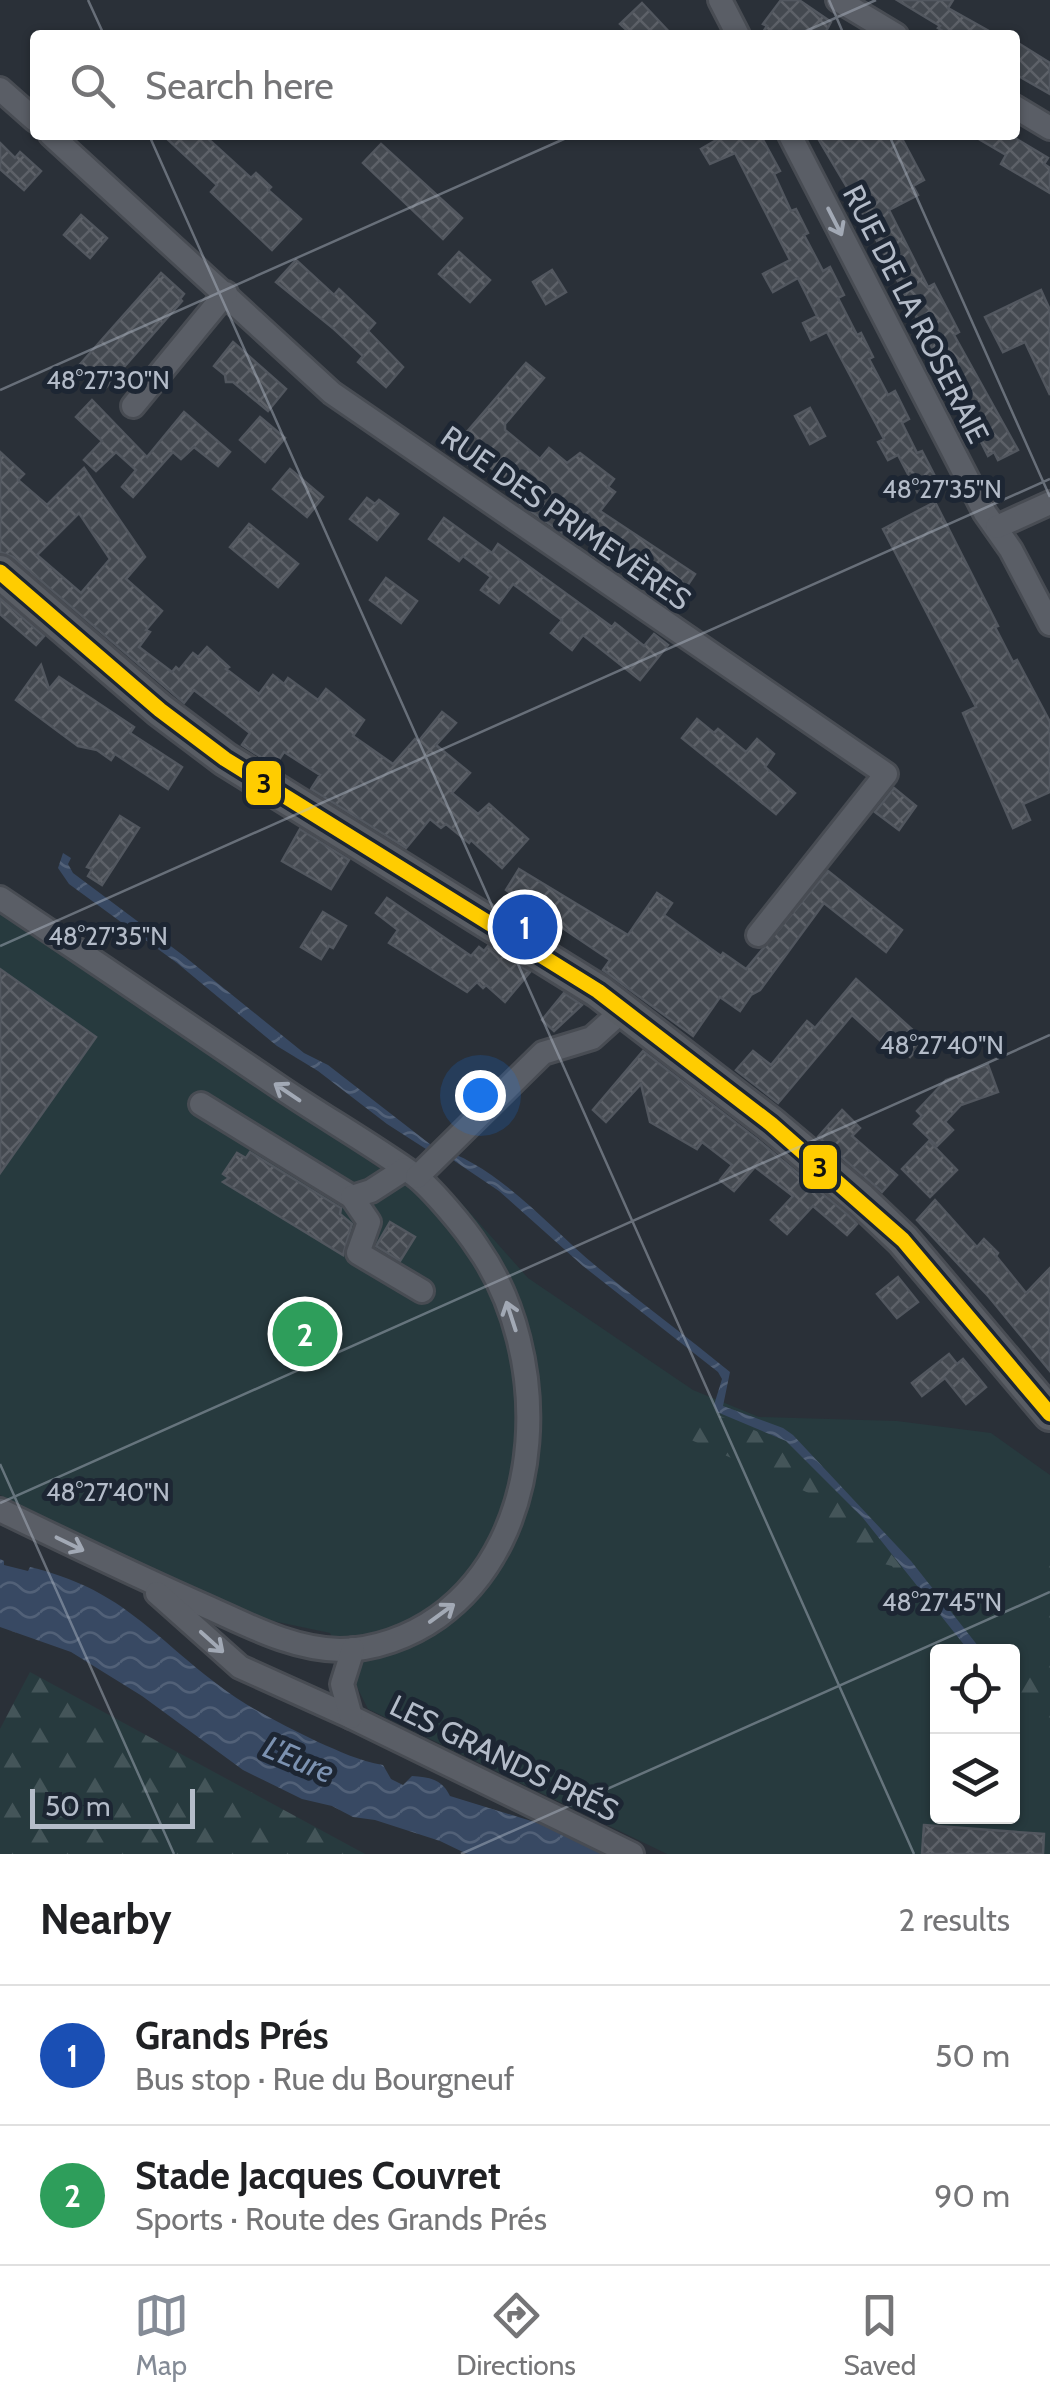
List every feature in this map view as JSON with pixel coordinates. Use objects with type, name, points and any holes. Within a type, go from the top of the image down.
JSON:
[{"type":"main road","points":[[0,572],[160,710],[225,759],[598,991],[755,1112],[860,1199],[902,1240],[1050,1414]]},
{"type":"street","points":[[720,0],[735,30]]},
{"type":"street","points":[[838,0],[888,30]]},
{"type":"street","points":[[0,88],[30,115]]},
{"type":"street","points":[[1020,110],[1050,128]]},
{"type":"street","name":"RUE DES PRIMEVÈRES","points":[[57,140],[332,392],[886,774],[758,935]]},
{"type":"street","name":"RUE DE LA ROSERAIE","points":[[793,140],[985,513],[997,527],[1050,624]]},
{"type":"street","points":[[133,406],[226,293]]},
{"type":"street","points":[[997,527],[1050,503]]},
{"type":"street","points":[[0,898],[411,1173],[478,1248],[505,1298],[519,1341],[528,1436],[514,1512],[499,1549],[479,1579],[454,1605],[424,1626],[388,1642],[353,1649],[290,1643],[140,1578],[0,1510]]},
{"type":"street","points":[[352,1197],[411,1173],[442,1153],[543,1053],[592,1038],[623,1010]]},
{"type":"street","points":[[201,1104],[352,1197],[369,1222],[358,1254],[422,1291]]},
{"type":"street","name":"LES GRANDS PRÉS","points":[[140,1578],[240,1667],[632,1854]]},
{"type":"street","points":[[351,1717],[342,1684],[353,1649]]},
{"type":"green space","points":[[0,913],[378,1167],[457,1198],[528,1278],[693,1390],[759,1417],[897,1421],[991,1433],[1050,1475],[1050,1854],[667,1854],[368,1709],[330,1633],[245,1615],[0,1495]]},
{"type":"green space","points":[[706,1410],[790,1448],[892,1555],[959,1644],[944,1644],[915,1608],[892,1566],[865,1559],[827,1536],[822,1499],[689,1439],[685,1423]]},
{"type":"green space","points":[[1050,1539],[1050,1738],[1020,1696],[1020,1664],[1047,1656],[1045,1552]]},
{"type":"green space","points":[[30,1672],[365,1854],[0,1854],[0,1729]]},
{"type":"water","points":[[63,853],[71,858],[68,864],[73,873],[304,1053],[328,1065],[435,1148],[457,1155],[500,1181],[596,1266],[730,1372],[723,1406],[793,1435],[911,1561],[976,1644],[963,1644],[863,1518],[786,1441],[717,1412],[714,1405],[722,1379],[718,1372],[583,1266],[499,1191],[450,1158],[429,1151],[387,1124],[318,1071],[277,1046],[177,963],[69,884],[58,868]]},
{"type":"water","name":"L'Eure","points":[[0,1559],[4,1565],[61,1576],[111,1600],[241,1701],[318,1742],[383,1765],[391,1779],[403,1785],[412,1776],[434,1780],[450,1796],[541,1824],[603,1854],[467,1854],[440,1841],[302,1799],[243,1770],[142,1696],[71,1652],[0,1627]]},
{"type":"building","points":[[781,0],[799,0],[831,22],[827,30],[764,30],[767,26],[763,24]]},
{"type":"building","points":[[897,0],[953,0],[948,8],[987,30],[941,30]]},
{"type":"building","points":[[642,3],[667,30],[627,30],[620,24]]},
{"type":"building","points":[[1020,44],[1050,63],[1050,94],[1020,77]]},
{"type":"building","points":[[168,140],[209,140],[251,178],[256,173],[271,187],[268,190],[301,219],[272,250],[211,192],[217,185]]},
{"type":"building","points":[[716,140],[763,140],[780,171],[774,174],[791,211],[796,209],[808,233],[804,235],[823,271],[830,267],[844,295],[838,298],[857,335],[861,333],[873,357],[869,359],[888,395],[895,391],[909,419],[902,423],[941,488],[921,499],[898,455],[888,460],[878,442],[884,439],[827,332],[811,340],[803,323],[817,316],[798,278],[773,292],[763,274],[790,260],[735,153],[710,164],[701,149]]},
{"type":"building","points":[[819,140],[903,140],[924,180],[913,186],[918,195],[889,210],[928,287],[934,284],[959,332],[954,335],[1018,450],[998,460],[994,452],[988,456],[956,392],[952,394],[946,383],[940,371],[943,369],[891,268],[887,270],[881,259],[875,247],[879,245]]},
{"type":"building","points":[[980,140],[1018,140],[1048,158],[1044,164],[1050,168],[1050,193],[1001,164],[1006,155]]},
{"type":"building","points":[[0,143],[15,158],[20,152],[41,171],[24,190],[0,169]]},
{"type":"building","points":[[381,144],[462,218],[443,239],[363,163]]},
{"type":"building","points":[[81,215],[107,238],[90,258],[64,235]]},
{"type":"building","points":[[459,252],[490,280],[470,302],[439,274]]},
{"type":"building","points":[[296,260],[334,295],[339,289],[375,323],[368,331],[403,367],[386,387],[358,362],[363,356],[276,282]]},
{"type":"building","points":[[552,270],[566,292],[546,304],[533,282]]},
{"type":"building","points":[[161,273],[184,294],[182,301],[102,392],[76,369]]},
{"type":"building","points":[[1041,290],[1050,310],[1050,395],[1025,342],[1003,352],[985,317]]},
{"type":"building","points":[[233,342],[286,389],[268,411],[233,382],[226,382],[225,375],[214,366]]},
{"type":"building","points":[[526,363],[544,378],[505,424],[505,430],[540,459],[549,448],[567,463],[580,453],[614,479],[608,487],[615,492],[600,511],[695,574],[683,592],[577,523],[567,536],[520,504],[509,494],[514,488],[482,460],[475,469],[458,458],[466,446],[459,441]]},
{"type":"building","points":[[92,400],[147,457],[184,412],[230,452],[218,466],[194,447],[181,459],[173,452],[133,497],[122,487],[136,470],[116,452],[96,471],[84,460],[102,441],[76,417]]},
{"type":"building","points":[[810,408],[825,436],[810,444],[795,416]]},
{"type":"building","points":[[260,417],[285,438],[265,462],[240,440]]},
{"type":"building","points":[[0,452],[24,474],[18,480],[47,505],[84,468],[145,557],[126,579],[162,611],[146,630],[150,632],[139,647],[172,672],[176,667],[179,670],[193,653],[198,657],[207,647],[229,667],[226,669],[259,694],[273,675],[284,684],[288,678],[318,700],[326,689],[364,720],[353,736],[393,764],[415,739],[418,742],[442,712],[456,723],[436,745],[470,773],[452,793],[478,814],[489,804],[528,839],[502,868],[471,840],[469,843],[446,824],[441,828],[430,819],[406,848],[311,789],[320,775],[284,752],[275,766],[242,745],[250,733],[194,690],[184,703],[13,557],[0,552]],"holes":[[[79,513],[110,559],[81,593],[37,555]]]},
{"type":"building","points":[[290,469],[323,497],[307,517],[273,489]]},
{"type":"building","points":[[367,498],[375,504],[379,500],[398,514],[377,540],[350,519]]},
{"type":"building","points":[[935,502],[1013,662],[1017,660],[1050,722],[1050,792],[1023,804],[1030,820],[1013,828],[963,713],[976,707],[883,529]]},
{"type":"building","points":[[444,518],[492,553],[498,544],[644,646],[654,634],[668,645],[640,680],[583,635],[572,650],[551,633],[562,620],[513,584],[499,603],[481,590],[491,577],[463,556],[459,561],[429,539]]},
{"type":"building","points":[[249,524],[298,564],[278,587],[230,547]]},
{"type":"building","points":[[386,578],[417,601],[401,623],[370,600]]},
{"type":"building","points":[[0,598],[44,636],[36,645],[0,614]]},
{"type":"building","points":[[41,665],[49,689],[59,677],[134,727],[130,733],[182,767],[168,789],[115,754],[111,760],[97,750],[78,746],[16,700]]},
{"type":"building","points":[[697,719],[714,733],[718,729],[746,752],[757,739],[774,754],[765,767],[795,793],[776,814],[682,738]]},
{"type":"building","points":[[894,788],[916,806],[899,830],[875,812]]},
{"type":"building","points":[[120,816],[139,828],[102,885],[88,876],[92,869],[87,867]]},
{"type":"building","points":[[300,829],[349,860],[331,889],[282,861]]},
{"type":"building","points":[[519,869],[628,935],[657,893],[672,903],[664,915],[746,969],[828,871],[902,930],[886,952],[824,903],[740,1011],[720,997],[693,1036],[603,970],[610,960],[506,890]]},
{"type":"building","points":[[387,898],[471,956],[479,947],[484,951],[488,946],[530,972],[505,1002],[477,982],[467,992],[389,943],[398,930],[376,913]]},
{"type":"building","points":[[323,912],[346,926],[321,959],[301,947]]},
{"type":"building","points":[[0,969],[96,1037],[0,1173]]},
{"type":"building","points":[[856,979],[925,1041],[910,1057],[900,1048],[895,1054],[852,1015],[778,1103],[736,1070],[753,1051],[771,1065],[807,1021],[815,1028]]},
{"type":"building","points":[[564,993],[582,1005],[554,1031],[542,1020]]},
{"type":"building","points":[[643,1051],[758,1140],[857,1224],[847,1235],[813,1206],[787,1234],[771,1220],[793,1196],[755,1167],[734,1191],[720,1180],[732,1165],[702,1142],[697,1149],[650,1122],[641,1084],[606,1122],[593,1110]]},
{"type":"building","points":[[988,1065],[998,1092],[961,1105],[945,1122],[953,1130],[937,1146],[914,1124],[922,1116],[917,1111],[946,1080]]},
{"type":"building","points":[[842,1110],[860,1128],[852,1136],[897,1175],[882,1192],[818,1137]]},
{"type":"building","points":[[929,1141],[957,1170],[930,1197],[902,1169]]},
{"type":"building","points":[[250,1152],[341,1208],[340,1214],[352,1224],[343,1255],[223,1182],[229,1178],[223,1174],[237,1153],[246,1158]]},
{"type":"building","points":[[935,1200],[977,1247],[984,1239],[998,1253],[996,1256],[1026,1293],[1050,1268],[1050,1371],[989,1297],[917,1220]]},
{"type":"building","points":[[390,1222],[415,1237],[400,1261],[376,1246]]},
{"type":"building","points":[[898,1277],[918,1302],[897,1318],[877,1294]]},
{"type":"building","points":[[949,1354],[957,1364],[963,1359],[986,1387],[966,1404],[945,1378],[922,1396],[912,1383]]},
{"type":"building","points":[[924,1825],[1044,1834],[1043,1854],[922,1854]]},
{"type":"transit line","name":"3","points":[[0,572],[160,710],[225,759],[598,991],[771,1124],[903,1240],[1050,1414]]},
{"type":"place","name":"Grands Prés","points":[[525,927]]},
{"type":"place","name":"Stade Jacques Couvret","points":[[305,1334]]}]
